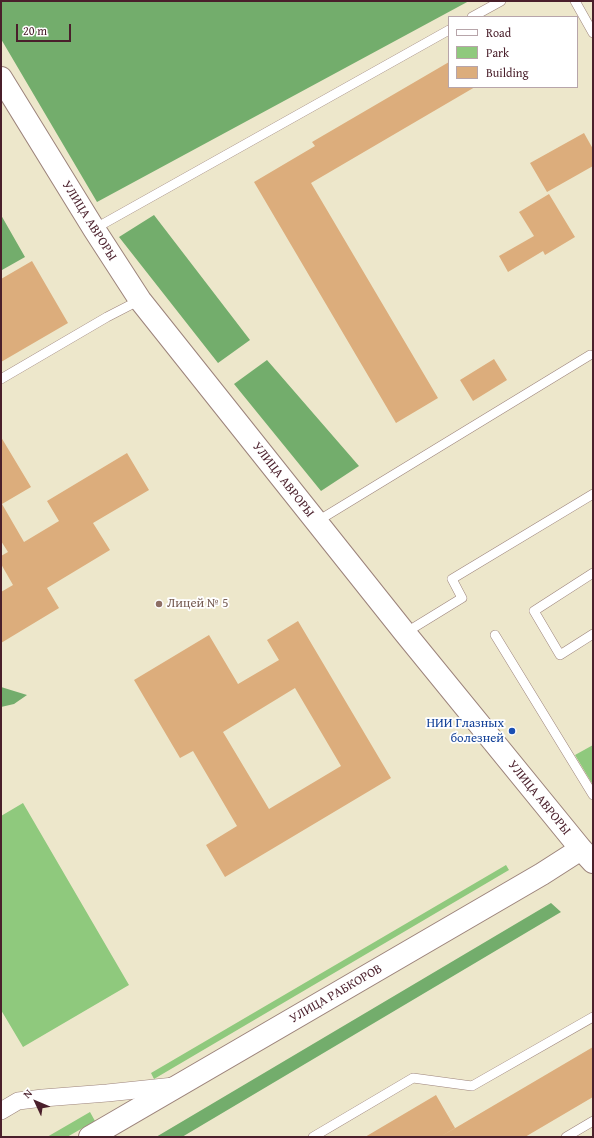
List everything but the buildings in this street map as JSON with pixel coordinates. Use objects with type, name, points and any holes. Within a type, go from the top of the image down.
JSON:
[{"type":"street","name":"УЛИЦА АВРОРЫ","points":[[1,78],[94,229],[140,300],[405,633],[587,856]]},
{"type":"street","name":"УЛИЦА РАБКОРОВ","points":[[90,1137],[542,874],[587,856]]},
{"type":"street","points":[[1,1111],[18,1101],[178,1086]]},
{"type":"lane","points":[[474,16],[501,1]]},
{"type":"lane","points":[[575,1],[593,33]]},
{"type":"lane","points":[[94,229],[448,31]]},
{"type":"lane","points":[[1,379],[140,300]]},
{"type":"lane","points":[[316,522],[590,355]]},
{"type":"lane","points":[[405,633],[462,598],[452,578],[593,494]]},
{"type":"lane","points":[[593,572],[534,611],[560,655],[593,634]]},
{"type":"lane","points":[[495,635],[593,795]]},
{"type":"lane","points":[[313,1137],[413,1078],[472,1086],[593,1017]]},
{"type":"lane","points":[[566,1137],[593,1121]]},
{"type":"green space","points":[[1,1],[469,1],[97,202],[1,39]]},
{"type":"green space","points":[[1,215],[25,257],[2,270],[1,269]]},
{"type":"green space","points":[[154,215],[250,340],[218,363],[119,237]]},
{"type":"green space","points":[[267,360],[359,466],[321,491],[234,384]]},
{"type":"green space","points":[[1,687],[27,695],[14,704],[1,707]]},
{"type":"green space","points":[[593,745],[593,785],[575,755]]},
{"type":"green space","points":[[23,803],[129,985],[23,1047],[1,1010],[1,816]]},
{"type":"green space","points":[[506,865],[509,870],[154,1079],[151,1073]]},
{"type":"green space","points":[[551,903],[561,912],[182,1137],[156,1137]]},
{"type":"green space","points":[[90,1112],[95,1121],[67,1137],[47,1137]]},
{"type":"place","name":"Лицей № 5","points":[[159,604]]},
{"type":"place","name":"НИИ Глазных болезней","points":[[512,731]]}]
